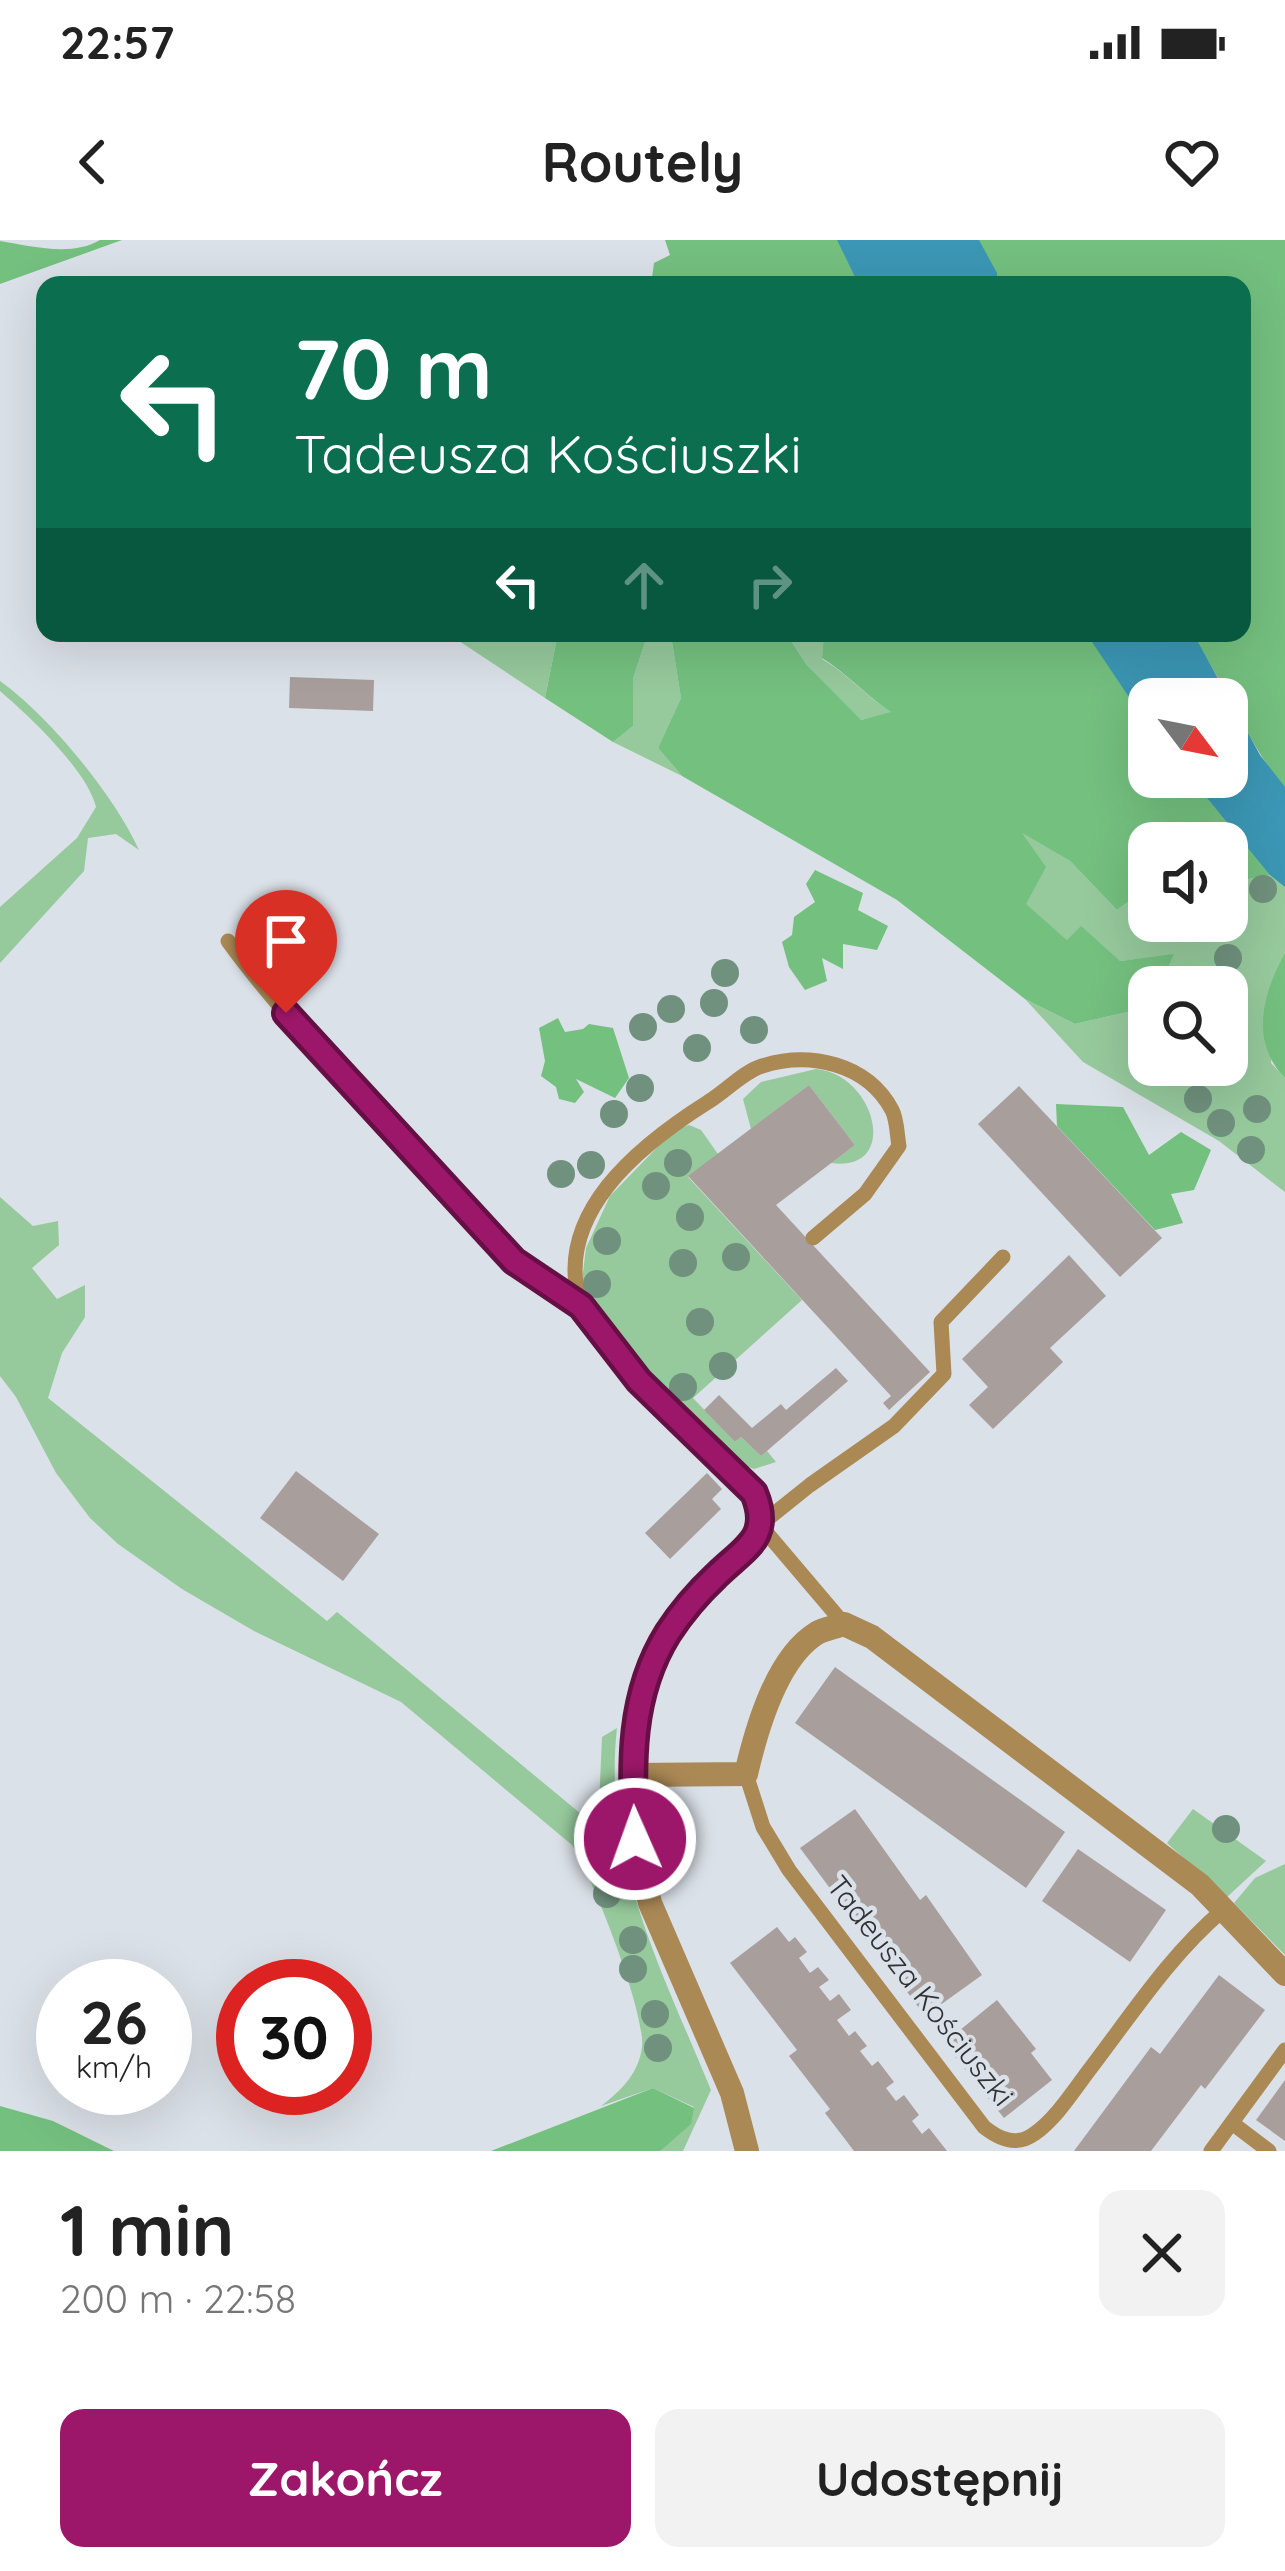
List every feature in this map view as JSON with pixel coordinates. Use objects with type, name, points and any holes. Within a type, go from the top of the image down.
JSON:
[{"type":"street","points":[[581,1306],[639,1381],[754,1493],[761,1510],[754,1542],[714,1577],[668,1633],[644,1683],[634,1721],[632,1775],[635,1839],[650,1903],[732,2093],[747,2151]]},
{"type":"street","points":[[632,1775],[746,1774],[769,1697],[797,1652],[817,1633],[844,1624],[872,1637],[1200,1885],[1285,1974]]},
{"type":"lane","points":[[228,941],[317,1048],[514,1261],[581,1306]]},
{"type":"lane","points":[[581,1306],[573,1282],[578,1249],[590,1212],[612,1179],[645,1146],[760,1066],[822,1059],[858,1072],[892,1110],[899,1146],[866,1194],[814,1238]]},
{"type":"lane","points":[[844,1624],[760,1525],[894,1426],[944,1374],[941,1322],[1003,1257]]},
{"type":"lane","name":"Tadeusza Kościuszki","points":[[746,1774],[763,1827],[790,1870],[984,2126],[1001,2140],[1022,2140],[1036,2133],[1076,2088],[1186,1941],[1223,1910]]},
{"type":"lane","points":[[1211,2151],[1285,2050]]},
{"type":"lane","points":[[1232,2122],[1269,2151]]},
{"type":"green space","points":[[122,240],[0,284],[0,241],[64,249]]},
{"type":"green space","points":[[665,240],[839,240],[856,276],[652,276],[654,263],[670,255]]},
{"type":"green space","points":[[978,240],[1285,240],[1285,788],[1248,733],[1248,678],[1218,678],[1195,642],[1251,642],[1251,276],[993,276]]},
{"type":"green space","points":[[461,642],[556,642],[545,698]]},
{"type":"green space","points":[[556,642],[645,642],[633,679],[633,726],[613,742],[545,698]]},
{"type":"green space","points":[[645,642],[672,642],[681,698],[658,748],[682,776],[613,742],[633,726],[633,679]]},
{"type":"green space","points":[[672,642],[792,642],[806,664],[861,720],[891,712],[822,658],[823,642],[1096,642],[1128,692],[1128,798],[1214,798],[1233,822],[1128,822],[1128,902],[1117,910],[1070,861],[1022,833],[1046,867],[1026,904],[1067,940],[1081,926],[1120,961],[1174,954],[1169,966],[1128,966],[1128,1012],[1075,1024],[1025,999],[897,900],[682,776],[658,748],[681,698]]},
{"type":"green space","points":[[792,642],[823,642],[822,659],[893,713],[860,720],[806,664]]},
{"type":"green space","points":[[0,681],[39,714],[78,758],[114,805],[139,850],[116,834],[88,838],[84,871],[0,963],[0,907],[77,838],[96,807],[69,761],[0,691]]},
{"type":"green space","points":[[1019,831],[1070,861],[1117,910],[1128,902],[1128,942],[1248,942],[1248,879],[1270,875],[1285,887],[1285,953],[1271,1063],[1285,1078],[1285,1192],[1219,1141],[1083,1062],[1025,999],[1075,1024],[1128,1012],[1128,1086],[1248,1086],[1248,966],[1168,966],[1173,955],[1120,961],[1068,941],[1025,904],[1034,886]]},
{"type":"green space","points":[[1248,841],[1285,887],[1270,875],[1248,879]]},
{"type":"green space","points":[[815,870],[863,893],[858,910],[888,926],[877,950],[843,944],[843,969],[822,958],[827,981],[805,990],[789,967],[782,942],[792,935],[794,917],[815,902],[806,884]]},
{"type":"green space","points":[[1285,953],[1285,1078],[1267,1048],[1263,1017]]},
{"type":"green space","points":[[558,1018],[565,1032],[589,1024],[613,1028],[629,1078],[615,1098],[576,1079],[584,1092],[575,1103],[559,1099],[556,1087],[541,1076],[545,1061],[539,1028]]},
{"type":"green space","points":[[816,1069],[837,1075],[866,1104],[873,1139],[866,1153],[853,1162],[831,1163],[855,1145],[809,1085],[751,1129],[743,1099],[761,1082]]},
{"type":"green space","points":[[1056,1104],[1123,1107],[1149,1155],[1181,1132],[1211,1150],[1194,1190],[1171,1194],[1183,1223],[1155,1230],[1057,1126]]},
{"type":"green space","points":[[689,1125],[701,1130],[718,1154],[688,1177],[802,1300],[693,1398],[735,1442],[741,1437],[761,1456],[767,1451],[776,1462],[754,1469],[704,1434],[592,1314],[582,1280],[586,1248],[610,1196],[674,1130]]},
{"type":"green space","points":[[0,1197],[33,1226],[58,1221],[59,1245],[32,1268],[57,1299],[85,1285],[85,1317],[62,1353],[48,1398],[327,1621],[337,1612],[598,1828],[602,1737],[617,1728],[615,1776],[627,1869],[656,1958],[711,2090],[683,2151],[660,2151],[694,2107],[653,2088],[601,2106],[633,2073],[642,2047],[641,2030],[616,1945],[572,1845],[401,1702],[254,1631],[118,1544],[90,1518],[56,1473],[0,1376]]},
{"type":"green space","points":[[1193,1809],[1266,1861],[1227,1897],[1167,1843]]},
{"type":"green space","points":[[1285,1864],[1285,1955],[1234,1903],[1255,1878]]},
{"type":"green space","points":[[653,2088],[694,2108],[691,2124],[660,2151],[491,2151]]},
{"type":"green space","points":[[0,2106],[53,2121],[114,2151],[0,2151]]},
{"type":"water","points":[[837,240],[979,240],[997,273],[997,276],[855,276]]},
{"type":"water","points":[[1092,642],[1198,642],[1218,678],[1128,678],[1128,696]]},
{"type":"water","points":[[1248,733],[1285,787],[1285,887],[1248,848],[1248,822],[1227,822],[1207,798],[1248,798]]},
{"type":"building","points":[[290,677],[374,680],[373,711],[289,708]]},
{"type":"building","points":[[809,1085],[855,1145],[776,1205],[930,1372],[889,1410],[883,1403],[891,1396],[688,1176]]},
{"type":"building","points":[[1019,1086],[1162,1238],[1120,1277],[978,1124]]},
{"type":"building","points":[[1069,1255],[1106,1296],[1050,1348],[1063,1362],[993,1429],[969,1405],[988,1387],[962,1359]]},
{"type":"building","points":[[836,1368],[848,1381],[761,1456],[741,1437],[735,1442],[704,1410],[719,1395],[752,1428],[781,1404],[786,1410]]},
{"type":"building","points":[[296,1471],[379,1534],[343,1581],[260,1518]]},
{"type":"building","points":[[707,1473],[722,1489],[712,1499],[721,1509],[670,1559],[645,1533]]},
{"type":"building","points":[[835,1667],[1065,1832],[1026,1888],[795,1723]]},
{"type":"building","points":[[855,1809],[920,1900],[926,1895],[982,1975],[925,2016],[800,1848]]},
{"type":"building","points":[[1078,1849],[1166,1910],[1130,1962],[1042,1901]]},
{"type":"building","points":[[777,1927],[789,1942],[795,1937],[807,1952],[799,1958],[810,1973],[818,1967],[829,1980],[819,1987],[830,2001],[839,1994],[851,2010],[837,2020],[849,2036],[855,2031],[867,2046],[860,2051],[872,2066],[878,2061],[894,2082],[886,2088],[896,2101],[904,2095],[919,2115],[912,2121],[922,2134],[929,2128],[947,2151],[854,2151],[825,2113],[830,2109],[789,2056],[797,2050],[730,1963]]},
{"type":"building","points":[[1219,1975],[1265,2010],[1205,2089],[1201,2085],[1151,2151],[1074,2151],[1151,2047],[1160,2054]]},
{"type":"building","points":[[997,2000],[1036,2049],[1031,2053],[1052,2080],[1004,2118],[944,2043]]},
{"type":"building","points":[[1285,2080],[1285,2141],[1256,2120]]},
{"type":"route","points":[[286,1013],[514,1261],[581,1306],[639,1381],[754,1493],[761,1510],[754,1542],[714,1577],[668,1633],[644,1683],[634,1721],[635,1839]]}]
